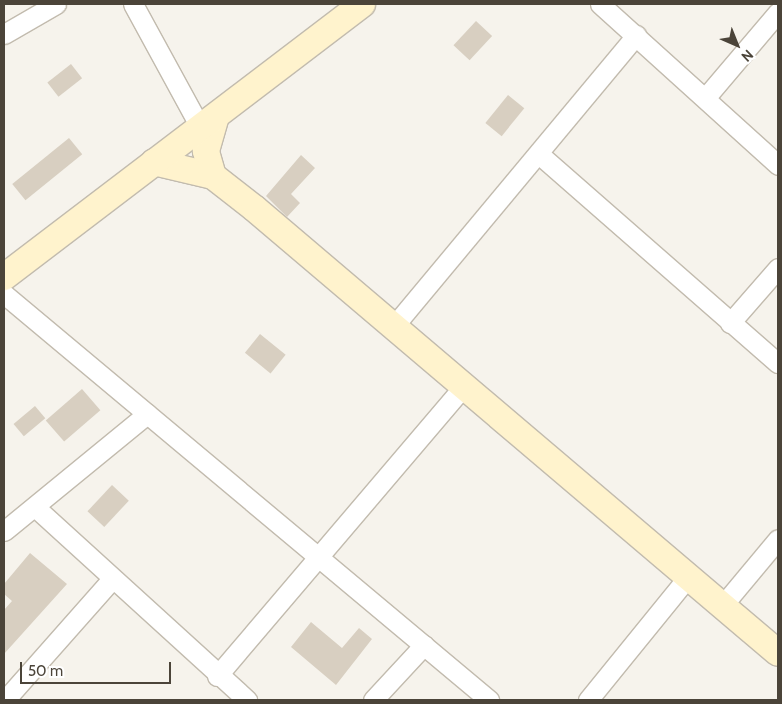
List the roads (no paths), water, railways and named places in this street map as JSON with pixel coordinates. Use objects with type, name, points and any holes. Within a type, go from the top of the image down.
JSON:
[{"type":"street","points":[[4,34],[56,4]]},
{"type":"street","points":[[133,4],[208,122],[206,151],[214,176]]},
{"type":"street","points":[[4,277],[362,4]]},
{"type":"street","points":[[600,4],[706,97],[778,165]]},
{"type":"street","points":[[706,97],[778,12]]},
{"type":"street","points":[[392,327],[540,155],[636,35]]},
{"type":"street","points":[[540,155],[778,364]]},
{"type":"street","points":[[154,162],[214,176],[778,653]]},
{"type":"street","points":[[730,323],[778,268]]},
{"type":"street","points":[[4,294],[489,700]]},
{"type":"street","points":[[217,676],[463,387]]},
{"type":"street","points":[[4,531],[147,414]]},
{"type":"street","points":[[35,507],[217,676],[247,700]]},
{"type":"street","points":[[722,606],[778,539]]},
{"type":"street","points":[[588,700],[688,578]]},
{"type":"street","points":[[5,700],[112,579]]},
{"type":"street","points":[[373,700],[424,645]]}]
